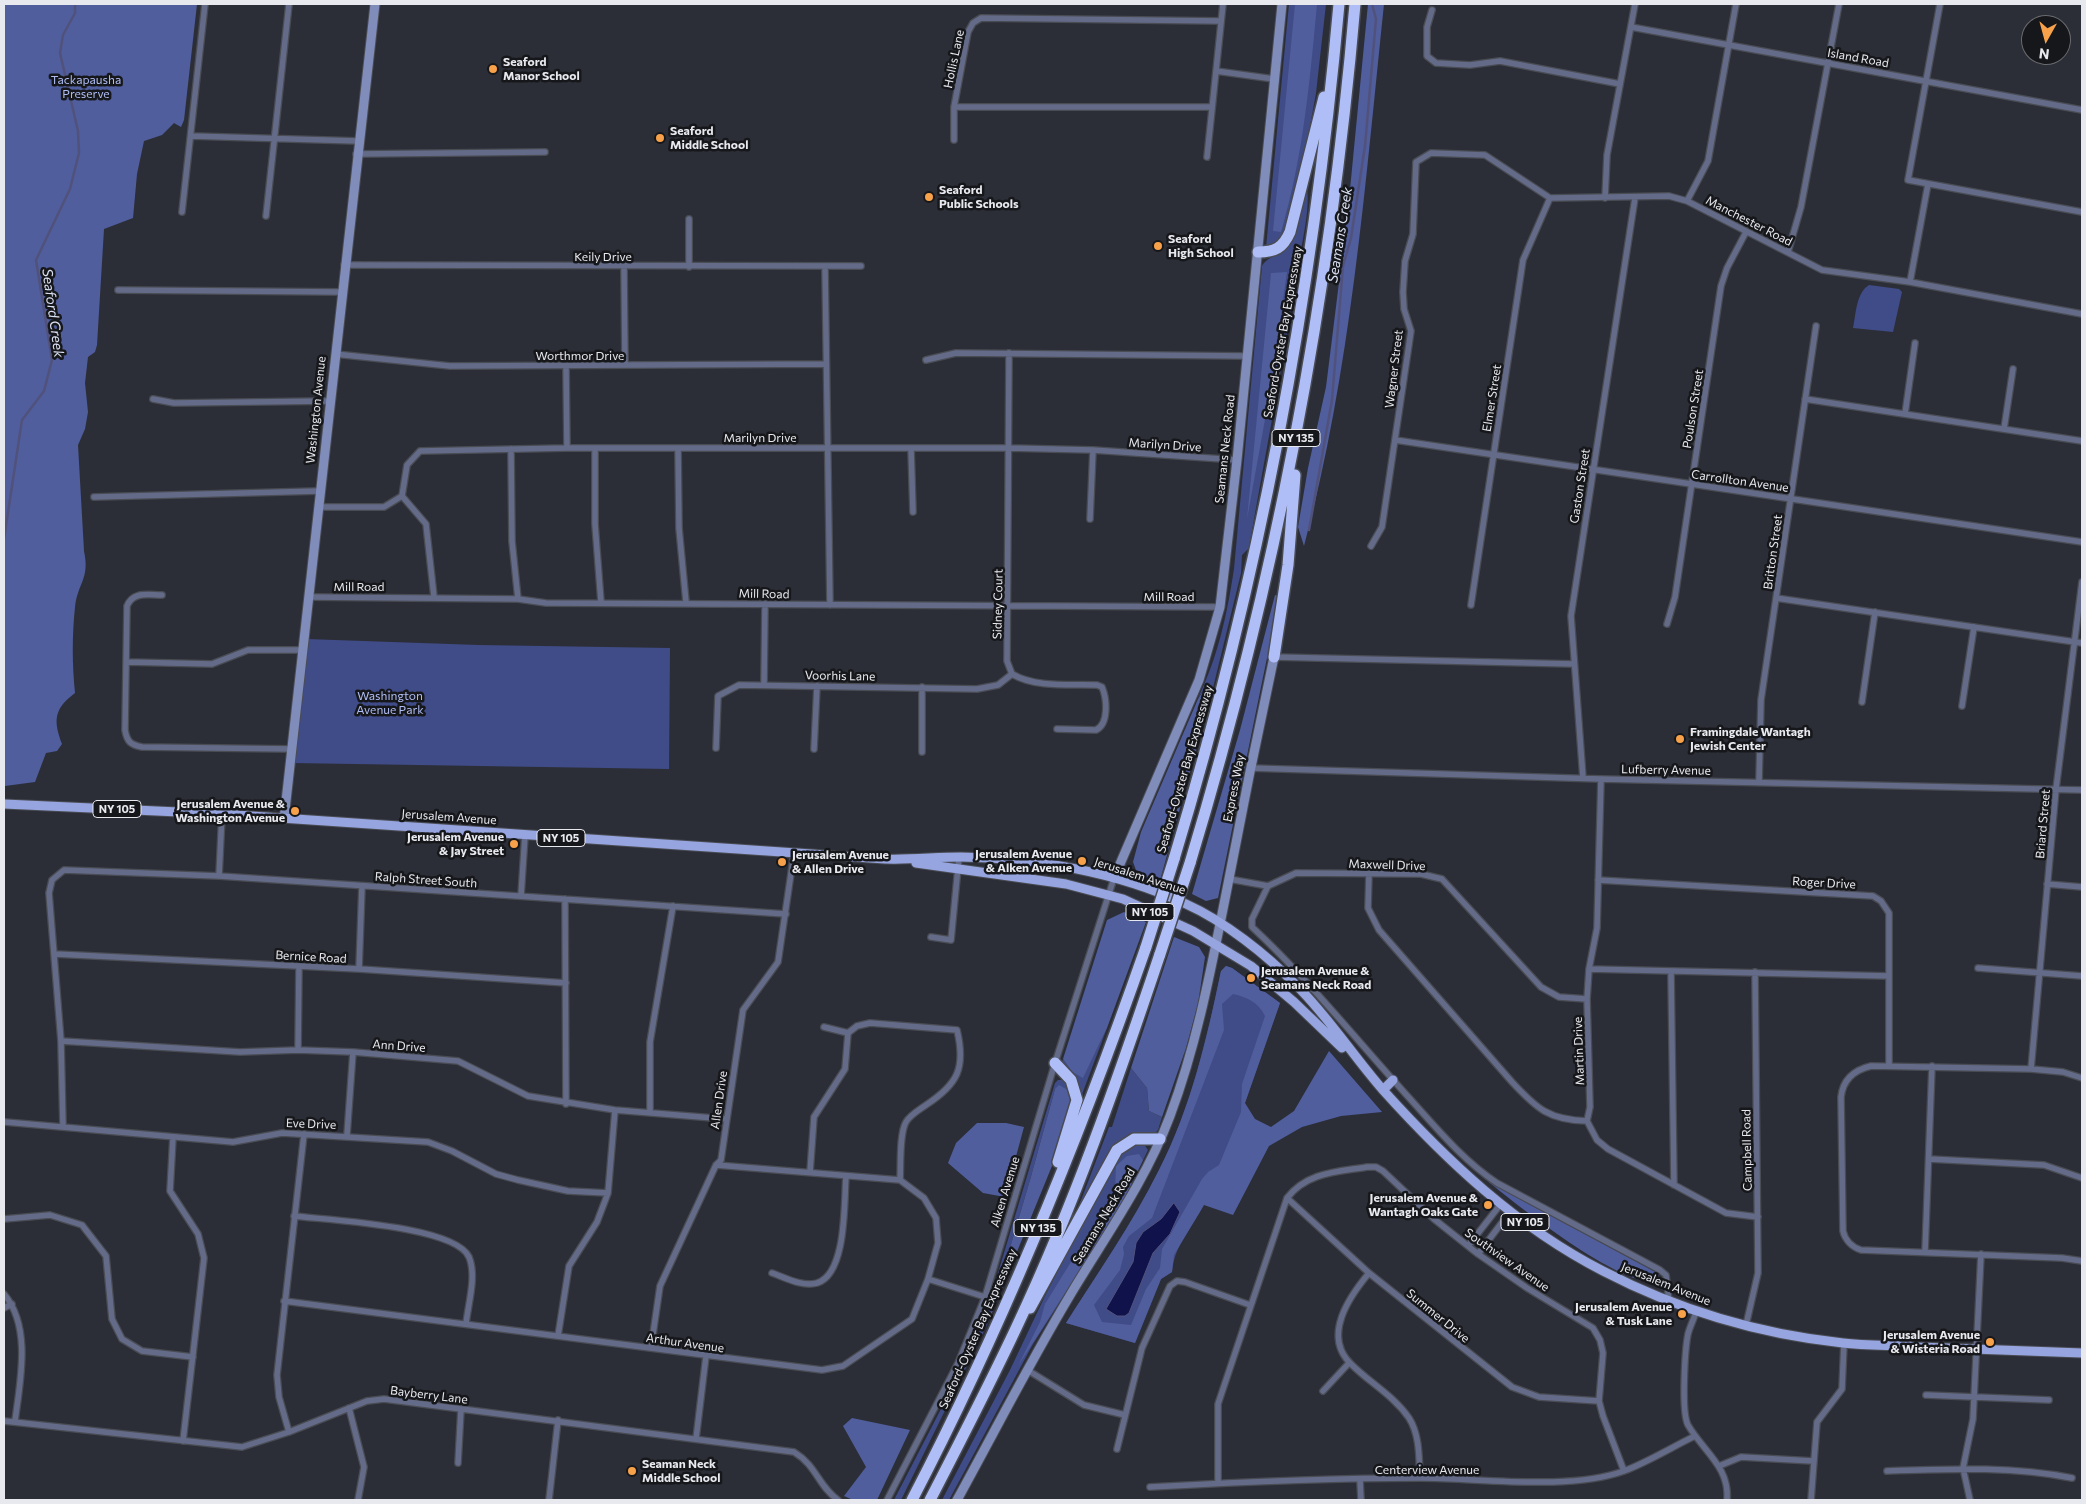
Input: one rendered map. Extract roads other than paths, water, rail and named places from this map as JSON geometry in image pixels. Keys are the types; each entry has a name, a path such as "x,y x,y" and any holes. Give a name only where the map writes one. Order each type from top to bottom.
{"highway":[{"name":"Seaford-Oyster Bay Expressway","path":"912,1500 973,1375 1033,1240 1100,1075 1146,947 1202,763 1235,638 1274,464 1311,255 1339,4"},
{"name":"NY 135","path":"930,1500 1018,1324 1076,1184 1125,1056 1160,954 1190,863 1218,767 1251,642 1281,513 1305,388 1336,193 1355,4"},
{"path":"1258,252 1277,250 1285,243 1290,232 1334,56"},
{"path":"1274,656 1288,565 1305,388"},
{"path":"1033,1240 1077,1100 1071,1080 1054,1063"},
{"path":"1018,1324 1035,1303 1117,1150 1134,1139 1160,1139"}],"main road":[{"name":"Jerusalem Avenue","path":"4,804 222,814 892,859 1066,884 1122,899 1193,931 1251,966 1294,1002 1371,1076 1447,1158 1500,1205 1600,1270 1696,1312 1746,1326 1844,1343 2082,1353"},
{"name":"Jerusalem Avenue","path":"892,859 959,857 1019,860 1060,866 1114,878 1186,904 1221,924 1301,983 1371,1076"},
{"path":"1384,1090 1393,1080"}],"street":[{"path":"182,212 205,4"},
{"path":"266,216 289,4"},
{"name":"Washington Avenue","path":"284,819 356,154 375,4"},
{"path":"1207,157 1223,4"},
{"name":"Seamans Neck Road","path":"1114,878 1199,680 1220,607 1237,460 1282,4"},
{"path":"1605,198 1606,155 1635,4"},
{"path":"1687,201 1708,161 1736,4"},
{"path":"1788,252 1801,207 1839,4"},
{"path":"1940,4 1908,180 2082,212"},
{"path":"1432,10 1428,27 1427,56 1436,63 1470,65 1500,61 1620,84"},
{"name":"Hollis Lane","path":"954,140 954,107 968,32 973,22 981,18 1221,21"},
{"name":"Island Road","path":"1631,27 2082,110"},
{"path":"1216,71 1274,79"},
{"path":"954,107 1212,107"},
{"path":"190,136 358,141"},
{"path":"356,154 545,152"},
{"name":"Wagner Street","path":"1371,546 1382,527 1411,331 1404,309 1402,292 1405,261 1413,234 1416,162 1431,153 1485,155 1550,198"},
{"path":"1910,282 1928,184"},
{"name":"Manchester Road","path":"1550,198 1670,196 1687,201 1822,270 1910,282 2082,314"},
{"name":"Elmer Street","path":"1470,605 1523,260 1550,198"},
{"name":"Gaston Street","path":"1583,778 1571,616 1635,198"},
{"path":"689,220 689,266"},
{"name":"Poulson Street","path":"1667,624 1675,597 1721,286 1726,268 1746,232"},
{"name":"Keily Drive","path":"344,265 861,266"},
{"path":"825,266 830,605"},
{"path":"624,267 625,366"},
{"path":"118,290 341,292"},
{"name":"Britton Street","path":"1759,782 1761,700 1816,326"},
{"path":"1905,414 1915,343"},
{"path":"926,360 956,353 1247,356"},
{"name":"Sidney Court","path":"1008,353 1009,607 1007,661 1012,674"},
{"name":"Worthmor Drive","path":"335,354 450,366 826,364"},
{"path":"566,366 567,448"},
{"path":"2004,429 2013,369"},
{"path":"153,399 174,403 329,401"},
{"path":"1806,399 2082,441"},
{"name":"Carrollton Avenue","path":"1395,440 2082,542"},
{"name":"Marilyn Drive","path":"402,496 407,465 420,451 567,448 1009,448 1092,450 1237,460"},
{"path":"595,448 595,524 601,602"},
{"path":"678,448 679,528 686,602"},
{"path":"911,448 913,512"},
{"path":"511,449 512,541 518,598"},
{"path":"1090,519 1092,450"},
{"path":"94,497 320,491"},
{"path":"318,507 384,507 402,496 426,524 434,597"},
{"name":"Briard Street","path":"2031,1069 2056,789 2082,582"},
{"path":"162,595 139,595 129,600 126,612 126,739 130,743 142,747 291,749"},
{"name":"Mill Road","path":"308,597 518,598 546,603 686,602 1009,607 1220,607"},
{"path":"1776,598 2082,643"},
{"path":"764,685 765,604"},
{"path":"1862,702 1875,612"},
{"path":"1962,706 1974,627"},
{"path":"126,662 212,664 248,650 302,650"},
{"path":"1274,656 1574,664"},
{"name":"Express Way","path":"1221,924 1250,768 1274,656"},
{"path":"1012,674 1021,680 1037,683 1097,685 1102,688 1105,704 1104,722 1101,727 1096,730 1057,728"},
{"name":"Voorhis Lane","path":"716,748 718,696 739,685 977,689 998,685 1012,674"},
{"path":"814,749 817,686"},
{"path":"922,687 922,752"},
{"name":"Lufberry Avenue","path":"1250,768 1601,779 2082,790"},
{"name":"Martin Drive","path":"1587,1121 1590,1107 1587,998 1589,970 1597,928 1601,779"},
{"path":"219,876 222,814"},
{"path":"521,896 525,835"},
{"name":"Allen Drive","path":"651,1348 660,1286 720,1160 743,1010 778,962 794,853"},
{"path":"931,937 951,940 959,857"},
{"name":"Ralph Street South","path":"55,954 49,893 52,880 64,870 219,876 786,914"},
{"name":"Maxwell Drive","path":"1268,886 1296,873 1421,874 1442,879 1541,987 1559,996 1587,998"},
{"path":"1369,873 1368,908 1379,930 1534,1106 1546,1114 1565,1121 1587,1121 1597,1140 1608,1149 1726,1213 1758,1217"},
{"name":"Alken Avenue","path":"887,1500 958,1363 984,1297 1054,1063 1114,878"},
{"path":"1229,880 1268,886 1252,919 1252,927 1283,955 1301,983 1443,1135 1487,1176 1660,1270 1666,1275 1669,1301"},
{"name":"Roger Drive","path":"1598,880 1874,896 1881,901 1889,913 1888,1064"},
{"path":"2048,884 2082,887"},
{"path":"359,969 362,886"},
{"path":"565,899 566,1104"},
{"path":"650,1112 650,1042 673,906"},
{"name":"Seamans Neck Road","path":"957,1500 1072,1293 1121,1216 1147,1169 1170,1117 1191,1052 1221,924"},
{"path":"55,954 61,1041 63,1126"},
{"name":"Bernice Road","path":"55,954 359,969 566,983"},
{"path":"298,1050 299,966"},
{"path":"1978,968 2082,976"},
{"path":"1589,970 1889,976"},
{"path":"1671,971 1674,1185"},
{"name":"Campbell Road","path":"1746,1326 1758,1273 1755,972"},
{"path":"716,1165 900,1180 905,1123 913,1114 949,1088 957,1076 960,1042 957,1030 870,1023 857,1026 848,1034 845,1069 814,1117 810,1172"},
{"path":"824,1027 848,1034"},
{"name":"Ann Drive","path":"61,1041 240,1052 298,1050 353,1052 458,1060 528,1096 566,1104 614,1110 726,1119"},
{"path":"348,1135 353,1052"},
{"path":"2082,1078 2062,1072 2031,1069 1888,1064 1861,1068 1848,1078 1842,1090 1843,1230 1850,1243 1861,1250 2062,1258 2082,1262"},
{"path":"1925,1252 1932,1066"},
{"path":"558,1336 569,1266 597,1222 608,1193 614,1110"},
{"name":"Eve Drive","path":"5,1122 233,1142 282,1133 348,1135 428,1142 452,1151 496,1174 568,1191 608,1193"},
{"path":"289,1432 279,1397 277,1375 304,1134"},
{"path":"173,1137 170,1191 198,1234 204,1258 183,1441"},
{"path":"1929,1159 2044,1165 2082,1178"},
{"name":"Southview Avenue","path":"1287,1198 1296,1186 1317,1176 1376,1167 1478,1254 1527,1288 1593,1328 1600,1340 1603,1353 1599,1401 1602,1416 1624,1471"},
{"path":"772,1273 801,1284 818,1282 831,1272 840,1256 846,1176"},
{"name":"Arthur Avenue","path":"284,1301 822,1370 843,1366 912,1319 928,1279 938,1243 936,1218 924,1198 900,1180"},
{"path":"1218,1483 1218,1404 1287,1198"},
{"name":"Summer Drive","path":"1287,1198 1369,1273 1512,1387 1539,1397 1599,1401"},
{"path":"1468,1246 1500,1205"},
{"path":"1478,1254 1510,1212"},
{"path":"4,1219 50,1215 82,1225 106,1256 112,1319 122,1339 142,1351 193,1357"},
{"path":"294,1216 414,1229 458,1247 468,1255 473,1269 466,1324"},
{"path":"1970,1500 1964,1468 1973,1419 1978,1349 1981,1254"},
{"path":"1369,1273 1348,1302 1340,1317 1338,1337 1343,1353 1349,1363 1396,1402 1410,1420 1417,1437 1420,1478"},
{"path":"928,1279 984,1297"},
{"path":"1117,1449 1142,1348 1170,1286 1177,1282 1186,1282 1250,1305"},
{"path":"4,1294 12,1304 23,1349 15,1421"},
{"path":"4,1308 12,1304"},
{"path":"1696,1312 1688,1335 1684,1402 1685,1416 1695,1436 1725,1476 1728,1487 1727,1500"},
{"path":"1811,1500 1817,1422 1842,1389 1844,1343"},
{"path":"696,1438 706,1356"},
{"path":"1323,1391 1349,1363"},
{"path":"1029,1371 1084,1405 1125,1415"},
{"path":"1926,1395 2049,1400"},
{"name":"Bayberry Lane","path":"4,1421 242,1447 289,1432 367,1401 384,1399 794,1452 811,1465 826,1488 838,1500"},
{"path":"349,1408 364,1467 358,1500"},
{"path":"458,1463 461,1409"},
{"path":"549,1500 558,1420"},
{"name":"Centerview Avenue","path":"1150,1488 1218,1483 1420,1478 1534,1482 1592,1478 1624,1471 1695,1436"},
{"path":"1719,1466 1741,1457 1813,1460"},
{"path":"1887,1471 1964,1468 2035,1471 2072,1478"},
{"path":"1360,1480 1361,1500"}],"waterway":[{"name":"Seaford Creek","path":"4,539 22,420 44,391 52,360 36,260 70,189 79,153 78,131 60,53 63,35 75,13 75,4"},
{"name":"Seamans Creek","path":"1309,530 1332,400 1343,266 1351,238 1365,146 1376,19 1372,4"}],"place":[{"name":"Seaford Manor School","path":"493,69"},
{"name":"Seaford Middle School","path":"660,138"},
{"name":"Seaford Public Schools","path":"929,197"},
{"name":"Seaford High School","path":"1158,246"},
{"name":"Framingdale Wantagh Jewish Center","path":"1680,739"},
{"name":"Jerusalem Avenue & Washington Avenue","path":"295,811"},
{"name":"Jerusalem Avenue & Jay Street","path":"514,844"},
{"name":"Jerusalem Avenue & Alken Avenue","path":"1082,861"},
{"name":"Jerusalem Avenue & Allen Drive","path":"782,862"},
{"name":"Jerusalem Avenue & Seamans Neck Road","path":"1251,978"},
{"name":"Jerusalem Avenue & Wantagh Oaks Gate","path":"1488,1205"},
{"name":"Jerusalem Avenue & Tusk Lane","path":"1682,1314"},
{"name":"Jerusalem Avenue & Wisteria Road","path":"1990,1342"},
{"name":"Seaman Neck Middle School","path":"632,1471"}],"park label":[{"name":"Tackapausha Preserve","path":"86,87"},
{"name":"Washington Avenue Park","path":"390,703"}]}
